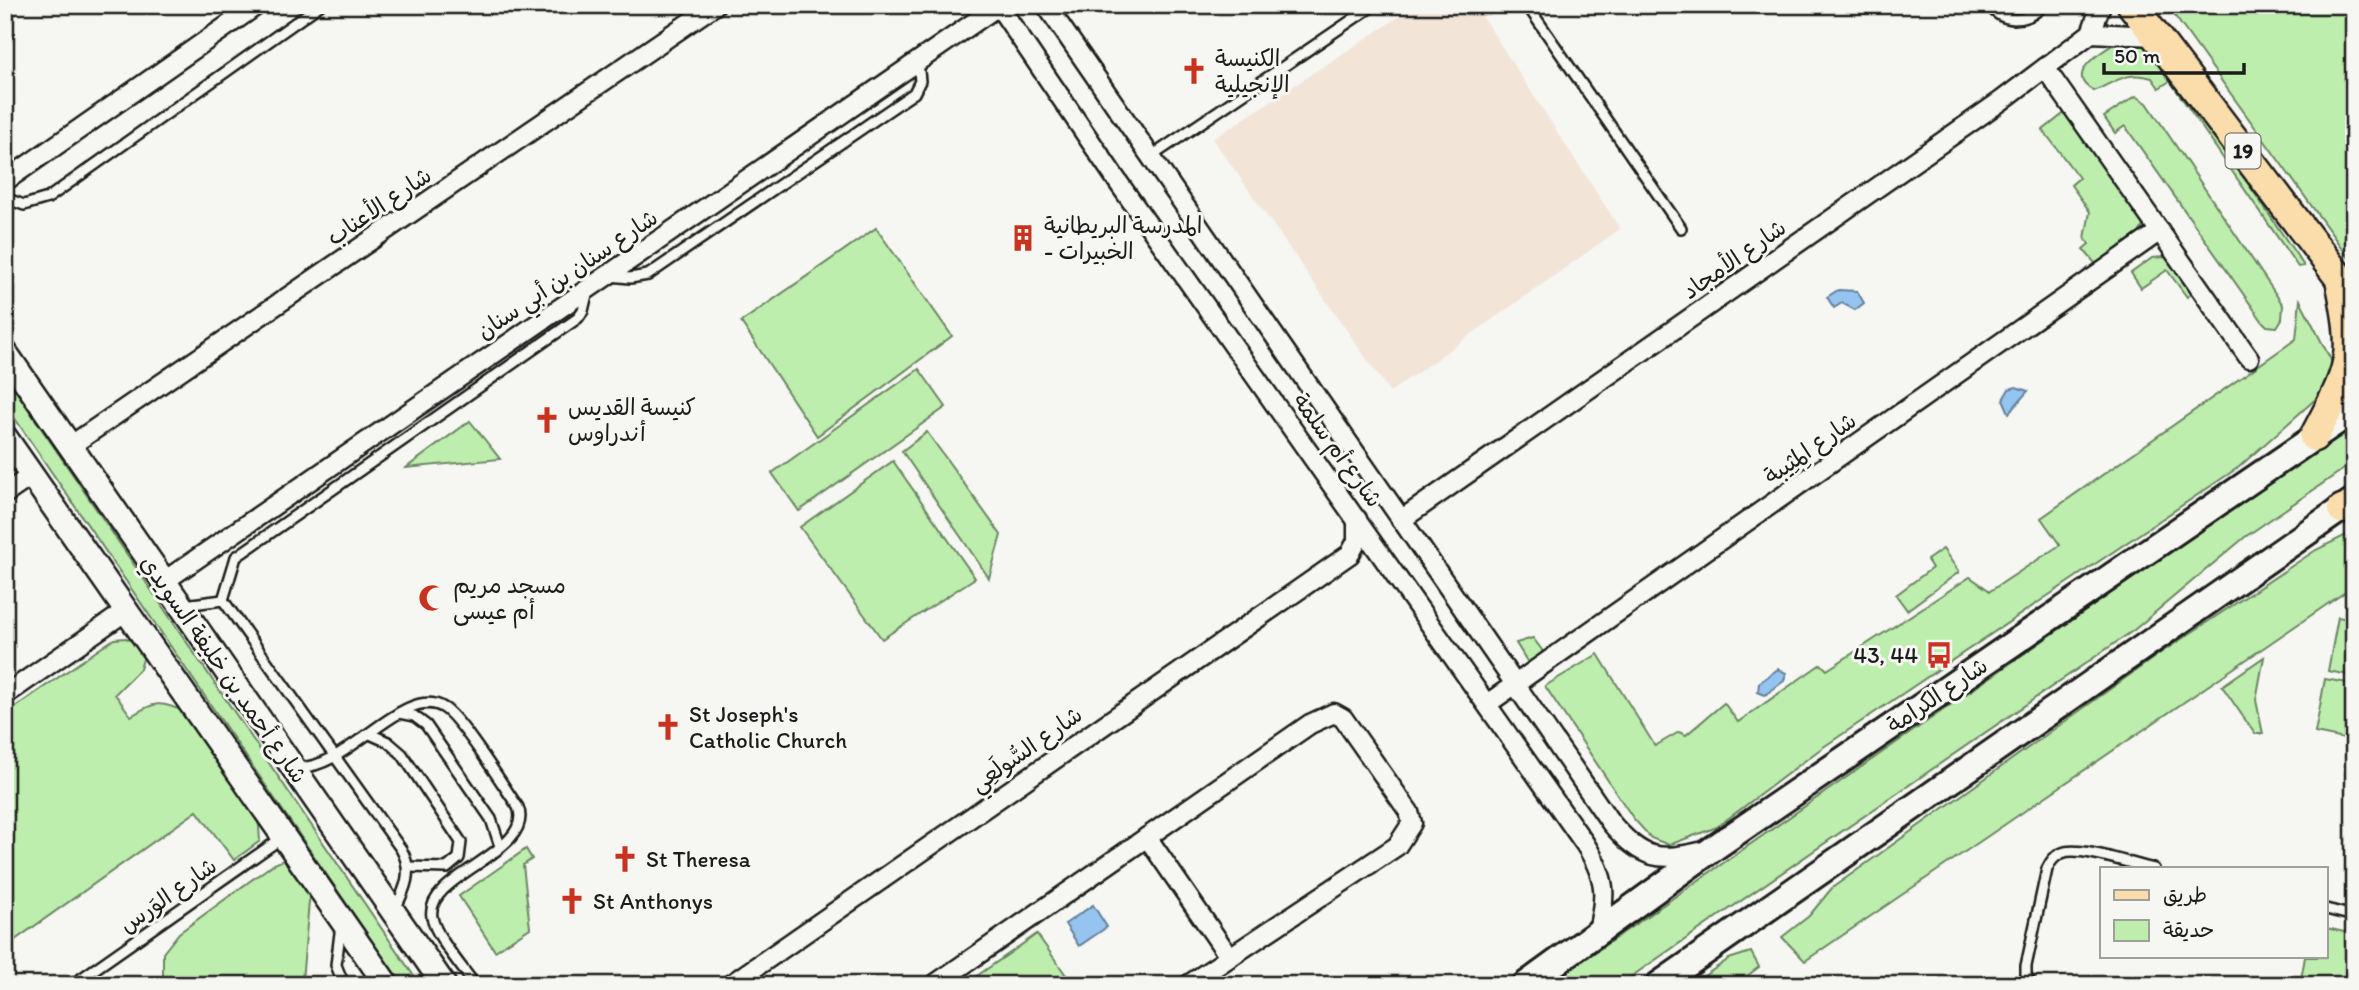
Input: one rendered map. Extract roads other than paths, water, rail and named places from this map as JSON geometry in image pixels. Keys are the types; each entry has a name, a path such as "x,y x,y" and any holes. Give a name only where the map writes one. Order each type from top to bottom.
{"main road":[{"name":"19","path":"2132,5 2347,287"},
{"path":"2314,437 2343,382 2348,365 2351,336 2347,287"},
{"name":"شارع الكرامة","path":"1525,985 1711,850 2354,410"},
{"path":"1658,985 2350,505"}],"street":[{"path":"5,181 257,5"},
{"name":"شارع الأعناب","path":"70,446 715,5"},
{"name":"شارع أم سلمة","path":"1046,5 1401,520 1627,841 1645,855 1669,859 1711,850"},
{"path":"2101,5 2091,33 2154,36"},
{"name":"شارع أم سلمة","path":"998,6 1118,182 1596,862 1604,880 1604,907 1597,934"},
{"name":"شارع سنان بن أبي سنان","path":"163,582 998,6"},
{"name":"شارع الأمجاد","path":"1401,520 1899,174 2091,33"},
{"path":"2045,68 2249,358"},
{"name":"شارع المِثِيبة","path":"1487,704 2160,231"},
{"name":"شارع أحمد بن خليفة السويدي","path":"5,352 444,985"},
{"name":"شارع أحمد بن خليفة السويدي","path":"5,437 285,835 387,985"},
{"path":"5,494 31,476"},
{"path":"1357,519 1357,541 1350,554 1388,563"},
{"name":"شارع السُّولَعِي","path":"730,985 1350,554"},
{"path":"5,695 127,611"},
{"path":"934,985 1310,724 1334,713 1343,718 1409,812 1412,823 1397,846 1188,985"},
{"path":"1146,837 1228,956"}],"lane":[{"path":"5,198 24,205 48,198 320,5"},
{"path":"1152,156 1374,5"},
{"path":"1527,5 1681,228"},
{"path":"1989,5 1994,12 2014,20 2034,16 2043,5"},
{"path":"610,276 629,278 648,275 914,93 920,81 918,60"},
{"path":"223,600 236,556 578,318 583,310 588,289"},
{"path":"222,541 236,556"},
{"path":"180,606 223,600"},
{"path":"223,600 401,849 408,867 406,886 393,912"},
{"path":"292,767 321,765 411,705 425,702 439,705 450,713 520,812 518,829 441,891 431,909 436,927 475,985"},
{"path":"399,713 414,716 426,725 491,819 500,846"},
{"path":"370,734 388,742 402,754 461,842 459,858 447,868 408,867"},
{"name":"شارع الوَرس","path":"72,985 285,835"},
{"path":"2032,985 2026,976 2026,966 2047,869 2056,856 2078,851 2146,867"},
{"path":"2328,910 2354,916"},
{"path":"342,920 336,965 344,985"}],"water":[{"path":"1838,290 1857,291 1864,303 1855,310 1842,303 1834,308 1827,297"},
{"path":"2016,387 2028,391 2009,413 2003,399 2009,389"},
{"path":"1778,669 1786,673 1784,681 1765,695 1758,692 1759,683"},
{"path":"1093,905 1107,927 1079,946 1065,924"}],"place":[{"name":"الكنيسة الإنجيلية","path":"1194,71"},
{"name":"المدرسة البريطانية - الخبيرات","path":"1023,238"},
{"name":"كنيسة القديس أندراوس","path":"547,420"},
{"name":"مسجد مريم أم عيسى","path":"432,598"},
{"name":"43, 44","path":"1939,655"},
{"name":"St Joseph's Catholic Church","path":"668,727"},
{"name":"St Theresa","path":"625,859"},
{"name":"St Anthonys","path":"572,901"}]}
